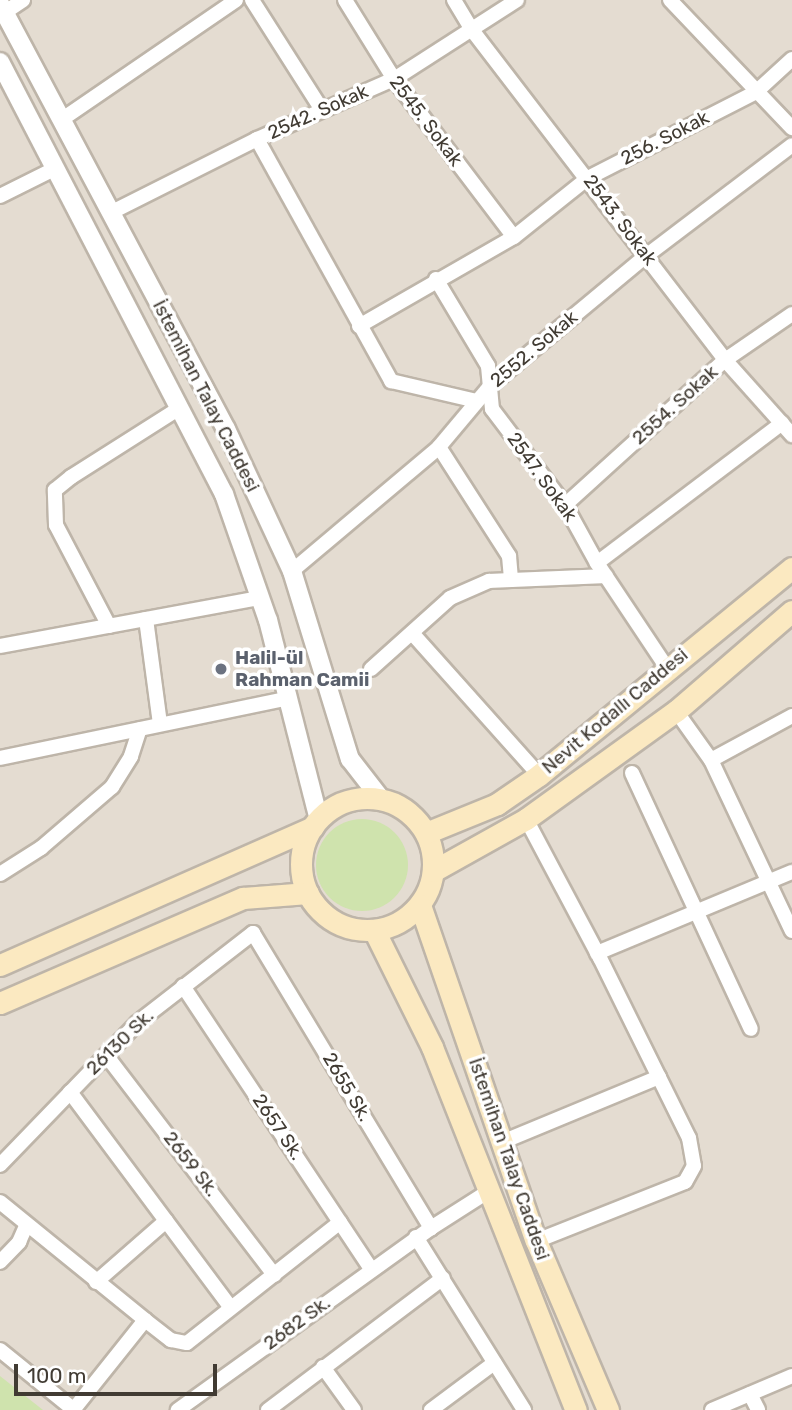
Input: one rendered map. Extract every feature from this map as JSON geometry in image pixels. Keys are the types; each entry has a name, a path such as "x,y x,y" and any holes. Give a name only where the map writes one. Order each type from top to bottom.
{"main road":[{"name":"Nevit Kodallı Caddesi","path":"426,833 497,804 539,775 792,568"},
{"name":"Nevit Kodallı Caddesi","path":"433,870 526,819 676,710 792,611"},
{"path":"0,965 316,823 342,803 361,798 381,799 399,806 414,817 426,833 432,851 433,870 420,905 391,926 374,930 353,929 333,922 317,908 308,893 302,859 316,823"},
{"path":"0,1003 243,898 308,893"},
{"name":"İstemihan Talay Caddesi","path":"420,905 536,1241 608,1410"},
{"name":"İstemihan Talay Caddesi","path":"374,930 432,1046 576,1410"}],"street":[{"path":"2,8 23,0"},
{"path":"61,120 236,0"},
{"path":"252,0 322,110"},
{"name":"2545. Sokak","path":"345,0 394,79 514,237"},
{"name":"2543. Sokak","path":"454,0 472,30 725,360 792,435"},
{"name":"2542. Sokak","path":"112,212 257,139 394,79 517,0"},
{"path":"670,0 792,128"},
{"name":"İstemihan Talay Caddesi","path":"2,8 226,429 292,571 350,759 381,799"},
{"name":"256. Sokak","path":"359,326 436,279 514,237 588,178 755,92 792,60"},
{"name":"İstemihan Talay Caddesi","path":"0,62 224,494 260,598 289,698 316,823"},
{"path":"257,139 391,381 477,401"},
{"name":"2552. Sokak","path":"292,571 439,447 491,385 646,256 792,145"},
{"path":"0,196 54,169"},
{"name":"2547. Sokak","path":"436,279 488,366 492,409 565,505 597,563 667,668"},
{"name":"2554. Sokak","path":"565,505 725,360 792,314"},
{"path":"109,626 56,525 55,490 178,409"},
{"path":"597,563 782,424"},
{"path":"439,447 509,556 511,580"},
{"path":"371,669 450,598 489,581 606,576"},
{"path":"0,646 260,598"},
{"path":"146,619 160,724"},
{"path":"412,633 539,775"},
{"path":"0,758 289,698"},
{"path":"676,710 711,760 792,931"},
{"path":"711,760 792,716"},
{"path":"0,874 41,848 111,787 131,756 140,729"},
{"path":"632,773 751,1029"},
{"path":"526,819 597,953 689,1138 694,1166 685,1182 536,1241"},
{"path":"597,953 792,872"},
{"name":"26130 Sk.","path":"0,1165 138,1023 253,933"},
{"name":"2655 Sk.","path":"253,933 431,1228"},
{"name":"2657 Sk.","path":"183,986 371,1269"},
{"name":"2659 Sk.","path":"106,1055 274,1275"},
{"path":"502,1142 659,1077"},
{"path":"70,1092 231,1308"},
{"path":"489,1191 416,1237 524,1410"},
{"path":"0,1202 145,1321 171,1340 187,1343 340,1222"},
{"path":"96,1282 166,1221"},
{"path":"0,1262 19,1242 26,1226"},
{"name":"2682 Sk.","path":"178,1410 416,1237"},
{"path":"268,1410 443,1278"},
{"path":"0,1350 74,1410 145,1321"},
{"path":"431,1410 494,1363"},
{"path":"323,1367 354,1410"},
{"path":"712,1410 792,1376"},
{"path":"750,1394 758,1410"}],"shaded area":[{"path":"0,0 792,0 792,1410 0,1410"}],"green space":[{"path":"362,819 380,822 395,832 405,847 408,865 405,883 395,898 380,908 362,911 344,908 329,898 319,883 316,865 319,847 329,832 344,822"},
{"path":"0,1376 43,1410 0,1410"}],"place":[{"name":"Halil-ül Rahman Camii","path":"221,669"}]}
